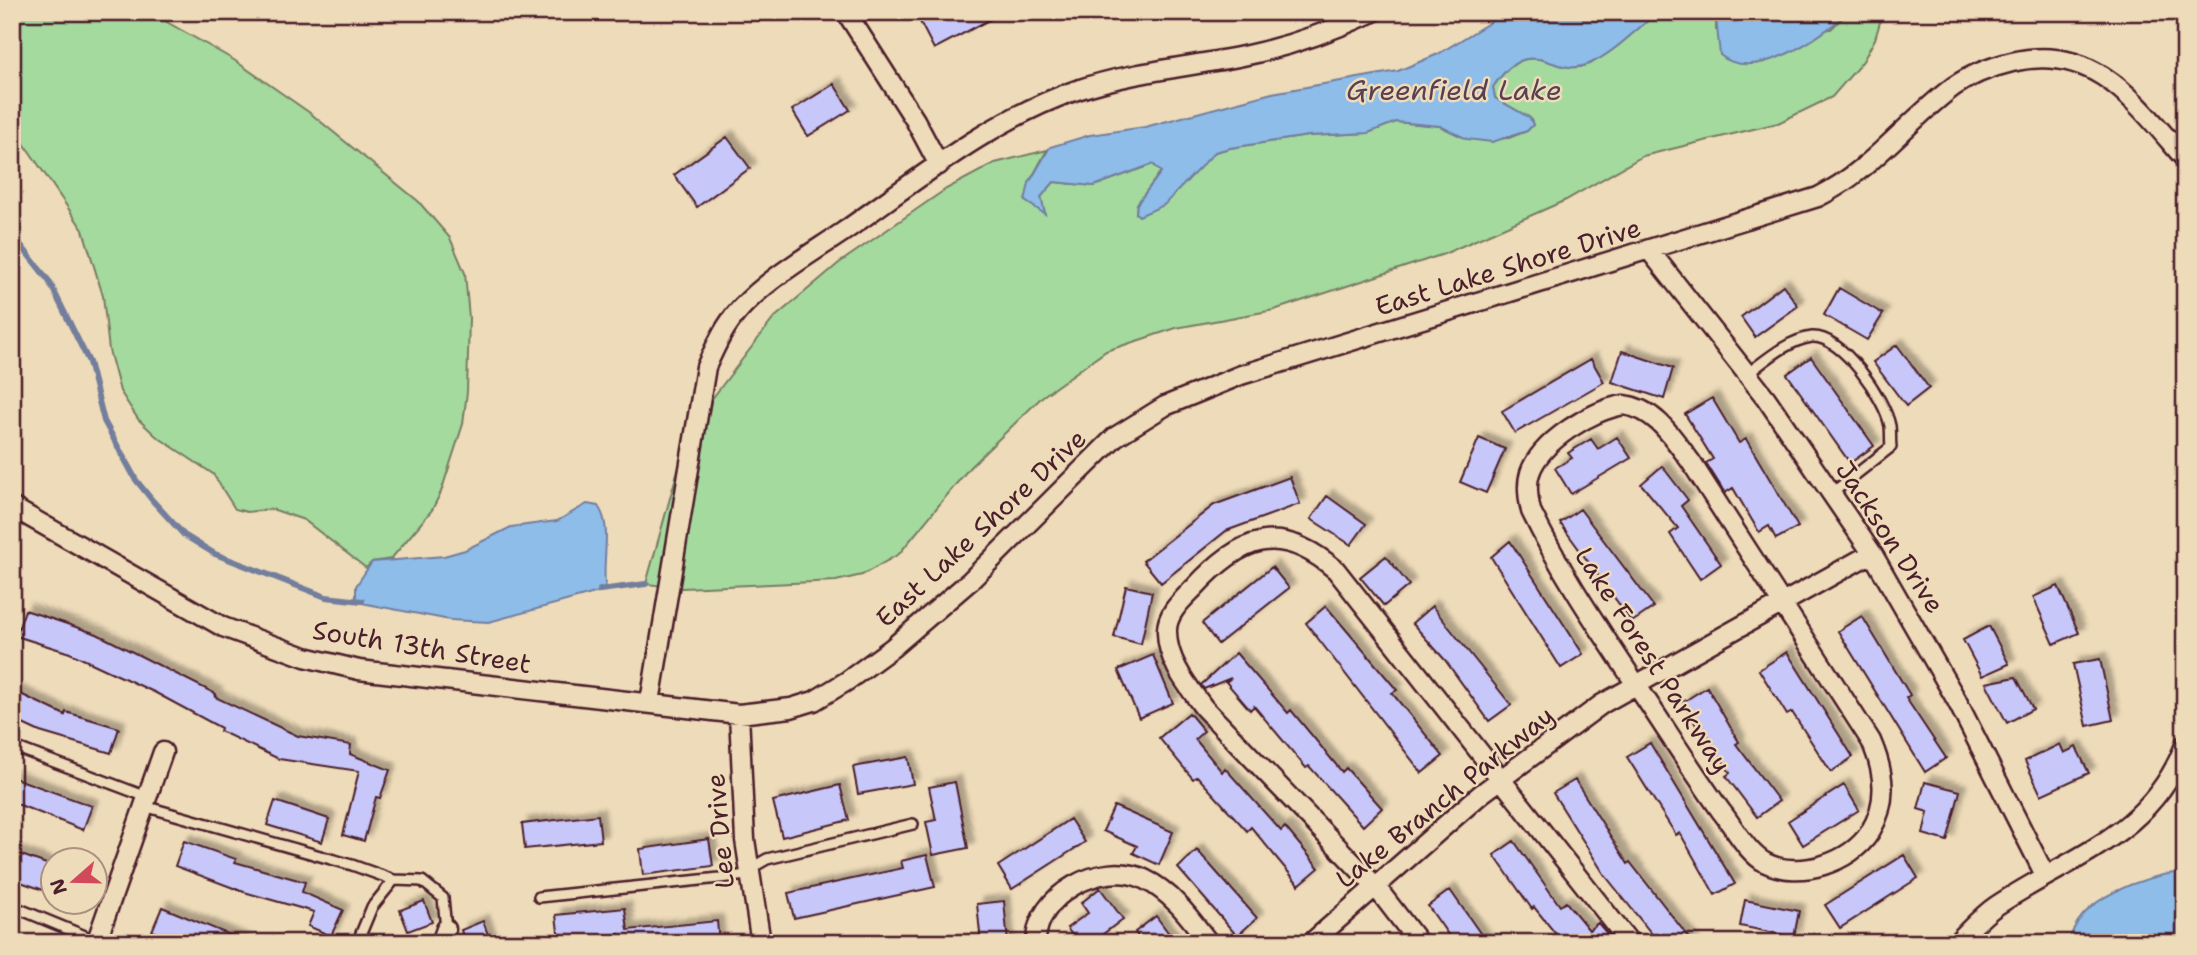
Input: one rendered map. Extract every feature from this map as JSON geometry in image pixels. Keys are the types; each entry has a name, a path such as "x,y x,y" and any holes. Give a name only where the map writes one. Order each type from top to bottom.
{"street":[{"path":"846,12 915,120 939,165"},
{"path":"650,702 706,367 717,343 743,305 788,270 988,133 1076,90 1113,79 1246,56 1300,41 1373,12"},
{"name":"East Lake Shore Drive","path":"650,702 739,714 791,708 814,701 892,648 970,581 1115,437 1165,406 1241,375 1650,251 1716,226 1797,206 1845,184 1954,87 1981,72 2032,57 2056,58 2082,64 2104,76 2132,99 2185,159"},
{"name":"Jackson Drive","path":"1650,251 1748,374 1872,553 1944,677 2045,875"},
{"name":"Lake Forest Parkway","path":"1612,407 1635,407 1651,416 1669,432 1782,603 1871,741 1883,772 1882,801 1870,832 1852,850 1808,869 1789,869 1766,863 1754,854 1702,784 1635,683 1548,546 1531,510 1527,492 1530,475 1540,454 1598,411 1612,407"},
{"name":"South 13th Street","path":"12,507 216,623 305,657 359,670 650,702"},
{"path":"1419,943 1376,887 1204,708 1182,679 1169,647 1168,620 1175,608 1211,570 1227,556 1250,544 1279,540 1298,543 1322,558 1349,583 1630,943"},
{"name":"Lake Branch Parkway","path":"1311,943 1502,777 1635,683 1872,553"},
{"name":"Lee Drive","path":"739,714 748,875 761,943"},
{"path":"1956,943 1993,908 2045,875 2111,840 2130,825 2168,780 2185,745"},
{"path":"98,942 163,752"},
{"path":"1036,943 1040,915 1052,900 1082,883 1120,874 1143,878 1167,894 1209,943"}],"lane":[{"path":"1748,374 1797,341 1815,337 1834,342 1871,386 1890,425 1891,447 1832,492"},
{"path":"12,747 146,802 394,880 422,881 443,898 443,936"},
{"path":"539,897 748,875 753,867 767,859 913,824"},
{"path":"357,943 372,907 394,880"},
{"path":"12,906 98,942"}],"green space":[{"path":"12,12 149,12 234,60 310,113 418,201 450,238 465,273 469,318 467,392 463,424 441,492 432,510 391,559 372,562 366,568 304,520 272,509 247,512 235,509 213,474 156,436 138,419 120,391 109,350 103,296 83,230 12,126"},
{"path":"1659,12 1711,12 1716,18 1716,30 1831,29 1848,12 1883,12 1875,39 1863,61 1832,97 1778,123 1643,156 1566,200 1444,254 1274,310 1176,328 1106,351 1043,396 970,467 899,554 862,575 836,581 682,588 646,584 677,473 692,435 711,400 774,318 839,263 946,189 995,163 1047,150 1029,183 1045,213 1041,197 1054,182 1094,186 1153,164 1161,171 1137,204 1136,213 1171,198 1203,162 1215,152 1230,148 1308,136 1368,133 1396,122 1440,126 1467,139 1509,138 1527,131 1533,125 1530,118 1495,98 1493,87 1507,70 1520,61 1531,58 1564,66 1589,64 1617,47"},
{"path":"2034,935 2056,943 1991,943 2010,936"}],"water":[{"name":"Greenfield Lake","path":"1507,12 1659,12 1617,47 1589,64 1564,66 1531,58 1519,61 1507,70 1493,87 1495,98 1530,118 1533,125 1527,131 1492,142 1467,139 1440,126 1396,122 1368,133 1308,136 1215,152 1164,205 1139,216 1136,213 1137,204 1161,172 1153,164 1094,186 1054,182 1041,197 1045,214 1025,201 1029,183 1050,147 1090,135 1145,127 1272,93 1398,71 1438,54"},
{"path":"1711,12 1848,12 1822,33 1787,54 1751,64 1734,63 1720,55 1716,18"},
{"path":"587,504 598,506 603,515 606,535 606,590 489,622 450,620 356,602 356,586 372,562 444,556 465,550 511,527 557,521"},
{"path":"2185,871 2185,943 2069,943 2075,927 2085,913 2099,901 2133,884"}],"building":[{"path":"915,12 1004,12 934,49"},
{"path":"834,84 850,110 808,136 792,110"},
{"path":"727,137 750,168 697,207 674,175"},
{"path":"1783,285 1798,306 1755,337 1741,317"},
{"path":"1839,288 1883,314 1867,340 1824,315"},
{"path":"1897,345 1929,388 1906,406 1873,362"},
{"path":"1622,351 1673,368 1664,399 1612,382"},
{"path":"1811,357 1874,446 1850,463 1787,374"},
{"path":"1591,359 1604,382 1515,433 1502,411"},
{"path":"1712,398 1739,443 1746,439 1798,527 1776,539 1769,526 1759,532 1733,488 1725,493 1706,463 1713,459 1685,414"},
{"path":"1617,437 1631,458 1571,494 1555,468 1572,458 1568,453 1591,439 1598,449"},
{"path":"1479,438 1505,449 1486,493 1460,482"},
{"path":"1662,466 1688,500 1681,506 1721,564 1700,579 1670,534 1678,528 1641,484"},
{"path":"1290,477 1300,504 1226,531 1161,583 1143,561 1214,505"},
{"path":"1327,496 1366,524 1351,545 1311,519"},
{"path":"1580,509 1654,607 1632,622 1560,523"},
{"path":"1510,541 1583,654 1561,668 1491,557"},
{"path":"1386,556 1409,585 1384,606 1360,577"},
{"path":"1272,567 1289,588 1218,644 1202,623"},
{"path":"1126,586 1152,592 1141,644 1114,637"},
{"path":"2058,586 2079,633 2054,644 2033,597"},
{"path":"1326,606 1397,690 1392,693 1443,756 1422,773 1306,623"},
{"path":"1432,606 1511,705 1489,721 1445,660 1412,623"},
{"path":"25,610 97,634 216,694 215,697 298,736 351,745 350,754 390,770 380,798 376,797 364,841 343,835 359,771 279,759 220,731 221,728 156,693 70,653 16,636"},
{"path":"1862,616 1910,695 1906,698 1946,758 1925,772 1838,631"},
{"path":"1989,626 2009,664 1982,676 1963,640"},
{"path":"1787,652 1853,757 1831,772 1792,712 1787,715 1759,670"},
{"path":"1236,653 1288,713 1291,710 1342,772 1346,768 1382,808 1363,826 1309,766 1306,768 1254,706 1250,710 1226,682 1231,678 1204,689 1201,685"},
{"path":"1153,655 1173,703 1139,718 1118,670"},
{"path":"2100,659 2113,720 2087,726 2073,664"},
{"path":"2016,677 2033,709 2007,723 1986,683"},
{"path":"1707,687 1739,742 1736,744 1779,801 1757,817 1726,776 1730,773 1708,736 1704,739 1683,702"},
{"path":"12,690 65,715 66,712 119,728 111,753 40,732 12,719"},
{"path":"1189,713 1204,731 1195,739 1222,772 1225,768 1281,831 1285,827 1319,868 1299,885 1251,827 1247,831 1197,776 1193,779 1159,738"},
{"path":"1650,743 1735,884 1715,895 1680,833 1676,835 1627,757"},
{"path":"2060,744 2064,753 2076,747 2089,773 2041,795 2025,761"},
{"path":"908,757 913,784 858,794 853,767"},
{"path":"12,777 92,806 83,830 12,802"},
{"path":"1575,780 1628,864 1630,862 1693,943 1659,943 1604,874 1553,793"},
{"path":"955,782 968,848 933,855 926,822 936,820 929,787"},
{"path":"1925,782 1960,791 1947,841 1923,834 1928,812 1918,809"},
{"path":"840,785 849,820 782,837 773,801"},
{"path":"1844,785 1859,810 1803,845 1788,821"},
{"path":"275,801 329,819 322,842 267,825"},
{"path":"1114,806 1173,832 1159,865 1133,853 1137,846 1103,831"},
{"path":"598,815 601,841 525,849 522,824"},
{"path":"1070,819 1085,842 1012,889 998,866"},
{"path":"709,839 713,866 643,875 640,849"},
{"path":"184,841 236,859 235,862 305,882 302,892 343,910 331,936 308,926 314,912 244,892 175,866"},
{"path":"1514,841 1560,906 1566,902 1589,930 1598,923 1615,943 1563,943 1534,907 1532,909 1494,855"},
{"path":"1197,850 1257,918 1237,936 1178,868"},
{"path":"16,853 38,861 38,888 12,879"},
{"path":"927,855 935,887 794,918 788,893 903,868 901,861"},
{"path":"1904,855 1918,878 1840,928 1825,905"},
{"path":"1100,888 1123,919 1091,943 1078,943 1067,928 1088,913 1081,903"},
{"path":"1450,890 1487,943 1454,943 1428,906"},
{"path":"1745,900 1799,911 1794,937 1740,926"},
{"path":"424,901 432,922 408,931 400,910"},
{"path":"1004,901 1008,943 981,943 977,904"},
{"path":"162,907 247,942 179,943 152,931"},
{"path":"625,908 628,930 717,921 719,943 620,943 619,934 559,940 556,915"},
{"path":"1156,916 1176,943 1142,943 1135,932"},
{"path":"483,921 491,943 465,943 461,930"}],"waterway":[{"path":"12,234 49,281 89,362 104,421 136,480 184,535 215,554 326,597 362,601"},
{"path":"600,590 646,584"}]}
